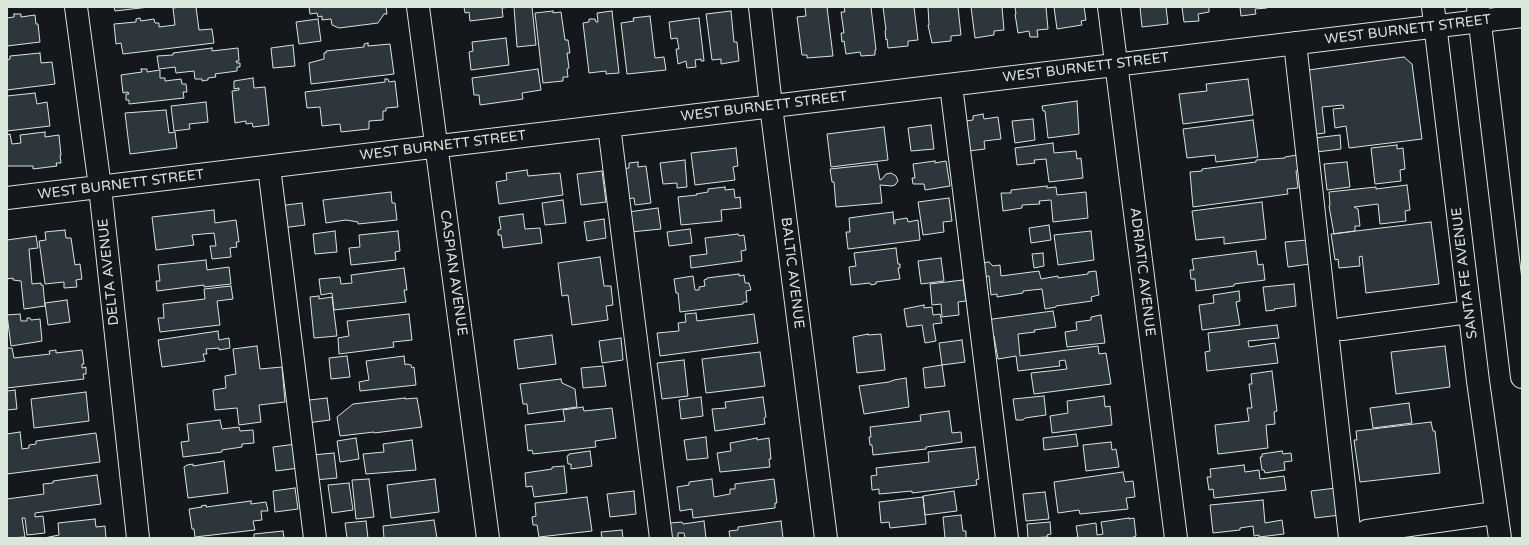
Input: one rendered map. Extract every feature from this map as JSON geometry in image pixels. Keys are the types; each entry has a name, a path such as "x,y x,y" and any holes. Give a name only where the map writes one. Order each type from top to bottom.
{"street":[{"name":"DELTA AVENUE","path":"76,7 100,187 138,538"},
{"name":"CASPIAN AVENUE","path":"418,7 488,538"},
{"name":"BALTIC AVENUE","path":"760,7 771,106 826,538"},
{"name":"ADRIATIC AVENUE","path":"1109,7 1176,538"},
{"name":"WEST BURNETT STREET","path":"7,198 1295,43 1434,17 1479,14 1522,16"},
{"path":"1479,14 1522,377"},
{"name":"SANTA FE AVENUE","path":"1434,17 1469,312 1495,513 1500,538"},
{"path":"1295,43 1358,534 1495,513"},
{"path":"951,84 1007,538"},
{"path":"609,126 661,538"},
{"path":"270,167 315,538"},
{"path":"1342,330 1469,312"}],"building":[{"path":"114,7 149,7 115,11"},
{"path":"196,7 199,30 212,29 214,43 123,54 121,43 116,44 114,24 136,22 136,19 140,18 141,21 154,19 155,23 159,23 159,27 175,25 173,8"},
{"path":"309,7 386,7 387,14 384,14 378,23 339,28 332,25 331,19 322,20 322,16 318,17 317,13 310,14"},
{"path":"464,7 512,7 502,8 503,17 470,21 469,12 465,13"},
{"path":"514,7 532,7 536,45 517,47"},
{"path":"805,7 827,7 833,56 807,58 807,55 802,55 797,17 806,16"},
{"path":"844,7 871,7 876,50 875,55 861,56 860,52 846,54 841,33 844,33 841,12 845,12"},
{"path":"883,7 914,7 918,40 908,41 908,46 888,48"},
{"path":"928,7 958,7 961,35 951,36 951,41 932,43 928,25"},
{"path":"971,7 1002,7 1004,30 994,31 994,35 975,38"},
{"path":"1015,7 1046,7 1048,29 1037,30 1038,37 1030,37 1029,31 1018,33"},
{"path":"1054,7 1084,7 1086,20 1081,21 1082,25 1057,29"},
{"path":"1140,7 1166,7 1168,24 1142,27"},
{"path":"1182,7 1209,7 1209,12 1198,14 1199,21 1184,22"},
{"path":"1240,7 1267,8 1255,9 1256,14 1241,16"},
{"path":"553,11 553,13 561,12 565,40 568,40 570,53 567,53 569,68 567,69 568,77 563,77 563,81 543,83 535,13"},
{"path":"612,11 619,73 606,74 606,71 589,73 583,23 589,22 589,19 595,19 596,22 598,22 597,13"},
{"path":"731,11 734,42 737,42 739,61 721,64 721,59 712,60 706,14"},
{"path":"14,14 21,14 21,17 35,15 36,24 38,24 40,42 7,46 7,18 14,17"},
{"path":"650,16 655,58 664,57 666,70 627,74 621,23 634,21 633,18"},
{"path":"699,18 704,61 701,61 701,59 695,60 696,67 687,68 686,61 678,64 676,49 679,49 677,38 671,39 669,22"},
{"path":"318,19 321,41 299,44 296,22"},
{"path":"506,38 509,65 471,70 469,52 473,51 472,42"},
{"path":"368,43 368,46 390,44 394,74 311,84 309,63 324,59 324,53 326,53 326,51 364,47 364,44"},
{"path":"293,45 295,66 273,68 271,48"},
{"path":"212,48 212,51 238,48 239,61 236,61 237,63 240,63 240,67 237,67 237,71 215,74 216,77 208,78 208,80 202,81 202,79 195,79 194,71 176,73 175,67 159,69 157,56 173,55 173,53"},
{"path":"40,53 41,63 52,62 55,84 7,90 7,60 10,59 10,56"},
{"path":"1404,57 1412,64 1422,139 1349,148 1346,126 1335,128 1333,109 1344,108 1343,105 1322,107 1325,133 1309,135 1301,71"},
{"path":"141,69 147,69 147,72 160,70 160,78 165,78 165,81 181,79 182,84 186,84 187,92 183,92 184,98 129,104 129,100 126,100 126,94 129,94 128,92 123,93 121,75 142,72"},
{"path":"538,69 541,90 522,93 523,99 480,105 479,95 474,95 472,78"},
{"path":"253,78 254,88 265,87 269,125 253,127 252,123 246,124 246,121 235,123 232,91 239,90 239,88 234,89 234,81"},
{"path":"385,79 388,79 389,82 395,81 398,107 386,108 386,111 383,111 383,120 369,121 369,129 341,132 340,124 322,126 320,107 307,108 305,92 385,82"},
{"path":"1248,79 1253,115 1183,124 1179,94 1207,91 1206,84"},
{"path":"35,93 37,104 47,102 50,126 7,131 7,96"},
{"path":"1077,101 1079,134 1048,138 1045,111 1043,111 1042,106"},
{"path":"206,102 208,122 189,124 190,129 174,131 171,106"},
{"path":"166,110 169,133 175,132 177,148 130,154 125,113"},
{"path":"983,114 984,119 998,117 1001,139 984,141 985,149 969,151 965,121 973,120 973,116"},
{"path":"1033,119 1035,140 1015,143 1012,121"},
{"path":"1253,120 1258,157 1216,162 1215,155 1187,158 1183,129"},
{"path":"931,125 934,149 911,151 908,128"},
{"path":"884,127 888,160 831,167 827,134"},
{"path":"45,132 45,137 59,135 61,163 56,163 57,166 33,169 33,166 7,166 7,135 10,134 12,144 21,143 20,135"},
{"path":"1340,135 1341,149 1308,153 1306,139"},
{"path":"1053,143 1054,153 1076,151 1077,159 1081,158 1083,178 1049,182 1046,159 1034,160 1035,163 1017,165 1015,148"},
{"path":"1397,145 1397,149 1403,148 1405,169 1400,170 1401,181 1375,184 1371,148"},
{"path":"736,148 738,166 733,167 735,180 695,185 691,153"},
{"path":"1297,155 1299,171 1296,171 1298,188 1287,189 1288,194 1193,207 1190,172 1256,162 1256,160 1285,158"},
{"path":"685,160 687,187 677,188 677,183 663,184 660,163"},
{"path":"935,161 935,163 946,161 950,186 925,190 924,184 913,184 912,178 915,178 913,164"},
{"path":"638,162 638,167 646,166 651,203 635,205 634,198 625,199 621,169 629,168 629,163"},
{"path":"1347,162 1350,187 1327,190 1324,164"},
{"path":"877,164 880,180 886,174 891,173 896,176 898,181 892,186 880,185 882,203 836,207 834,182 832,182 830,169"},
{"path":"527,170 528,176 560,173 563,195 499,204 496,182 507,180 506,173"},
{"path":"602,171 606,202 581,205 577,174"},
{"path":"1407,185 1410,210 1405,211 1406,221 1380,224 1378,204 1354,207 1358,209 1360,226 1355,226 1355,231 1334,234 1329,206 1329,192 1376,187 1376,189"},
{"path":"1047,186 1047,188 1056,187 1057,195 1086,192 1088,218 1053,222 1051,200 1039,201 1040,204 1022,205 1022,208 1003,211 1001,193 1011,193 1011,190"},
{"path":"725,187 725,190 734,189 735,198 740,197 741,208 721,210 722,221 681,225 678,197 697,195 696,194 708,192 708,189"},
{"path":"391,192 392,203 395,203 397,220 358,224 358,222 346,220 326,223 323,200"},
{"path":"949,198 952,221 943,222 944,232 923,235 918,202"},
{"path":"563,200 566,223 545,225 542,203"},
{"path":"1262,202 1266,239 1224,244 1224,237 1196,240 1192,211"},
{"path":"302,203 305,225 282,228 279,206"},
{"path":"658,208 661,229 631,232 628,212"},
{"path":"214,210 215,223 236,220 239,242 236,242 237,247 230,248 231,257 212,259 210,246 216,246 214,233 192,235 194,245 156,250 152,217"},
{"path":"893,212 894,224 895,220 907,218 908,222 918,220 920,240 848,249 846,232 850,232 849,218"},
{"path":"523,214 525,229 540,228 542,243 503,248 501,235 498,235 498,230 501,229 499,217"},
{"path":"604,219 606,238 587,241 584,222"},
{"path":"1431,222 1439,284 1366,293 1362,256 1359,257 1360,266 1339,268 1338,259 1335,260 1331,234"},
{"path":"1049,225 1051,240 1031,243 1029,228"},
{"path":"690,229 692,243 669,246 667,232"},
{"path":"65,230 66,238 71,238 75,265 80,264 82,279 76,280 77,287 64,288 64,282 45,284 39,241 46,240 45,232"},
{"path":"335,231 337,252 315,254 313,234"},
{"path":"398,231 400,251 395,252 396,260 351,265 349,248 360,247 359,235"},
{"path":"1091,231 1094,260 1058,265 1054,235"},
{"path":"738,234 739,236 744,235 746,250 741,251 742,261 691,268 690,256 707,254 705,238"},
{"path":"36,236 38,248 29,249 32,284 41,283 41,285 43,285 45,306 24,309 21,281 13,280 13,278 7,279 7,240"},
{"path":"1307,240 1310,264 1288,267 1285,242"},
{"path":"896,248 898,264 900,264 900,268 898,268 900,279 876,282 876,284 871,285 870,283 851,285 849,267 856,266 854,253"},
{"path":"1256,251 1258,265 1263,264 1265,280 1196,291 1195,279 1191,279 1190,270 1194,270 1192,259"},
{"path":"1043,253 1044,266 1034,268 1032,254"},
{"path":"600,257 604,286 611,286 613,305 606,306 608,320 572,325 568,295 562,296 558,263"},
{"path":"941,258 944,281 921,284 918,261"},
{"path":"206,260 207,270 229,267 231,284 204,287 204,285 157,291 156,281 160,281 158,265"},
{"path":"989,262 993,266 1000,265 1001,276 1039,271 1041,279 1088,274 1088,272 1096,271 1099,295 1091,297 1092,301 1045,309 1042,289 1023,291 1023,293 997,297 997,294 991,295 989,276 977,278 975,264"},
{"path":"404,268 407,290 404,290 406,302 334,310 332,293 321,295 319,279 340,277 341,284 352,283 351,275"},
{"path":"739,274 739,276 744,275 745,283 749,283 751,290 746,291 747,302 743,302 743,304 680,312 678,293 676,293 674,279 693,276 695,290 699,290 699,287 705,286 704,280 707,278"},
{"path":"963,280 966,301 958,302 959,315 942,317 941,304 932,305 930,284"},
{"path":"1294,284 1296,306 1266,311 1263,287"},
{"path":"231,286 233,299 217,301 220,325 160,332 158,318 164,318 163,304 205,299 204,289"},
{"path":"1239,291 1240,301 1236,302 1240,325 1202,330 1199,305 1214,303 1213,295"},
{"path":"319,296 319,299 332,297 337,336 314,338 310,297"},
{"path":"67,300 70,322 48,325 45,303"},
{"path":"924,305 924,308 932,307 933,315 940,314 942,323 933,324 936,341 925,343 922,325 907,327 904,309"},
{"path":"1053,311 1056,327 1018,334 1020,356 1098,346 1099,354 1106,353 1111,384 1034,394 1031,373 1067,369 1065,360 1059,361 1060,366 1018,371 1016,356 998,359 994,336 987,337 985,320"},
{"path":"696,313 697,321 754,314 758,343 660,356 657,333 679,331 678,323 686,322 685,314"},
{"path":"20,314 21,321 27,321 27,318 30,318 31,320 40,319 42,341 11,346 7,315"},
{"path":"409,314 412,340 393,342 394,347 339,354 338,338 349,336 347,321"},
{"path":"1101,315 1105,343 1067,347 1065,332 1077,330 1076,322 1091,320 1091,317"},
{"path":"1277,325 1279,338 1248,341 1249,347 1275,343 1278,363 1207,371 1205,352 1210,351 1208,333"},
{"path":"218,331 219,340 229,338 230,348 219,350 219,348 206,349 207,354 203,354 205,361 162,367 158,340"},
{"path":"868,334 881,334 885,370 857,373 853,337"},
{"path":"552,335 556,364 518,369 514,340"},
{"path":"621,338 623,360 602,363 599,341"},
{"path":"962,340 965,362 942,365 939,343"},
{"path":"257,346 260,369 282,367 285,402 259,405 261,422 239,425 237,408 215,410 213,390 226,388 225,376 236,374 233,349"},
{"path":"1445,346 1450,387 1396,394 1391,352"},
{"path":"7,348 12,348 14,358 50,354 49,351 56,350 56,353 82,350 84,364 82,364 82,368 86,367 86,374 83,374 84,379 7,388"},
{"path":"760,352 765,386 706,393 702,359"},
{"path":"347,356 350,377 331,379 329,358"},
{"path":"404,356 405,365 411,365 412,368 414,367 416,385 360,391 359,382 369,380 366,361"},
{"path":"684,360 688,396 662,399 657,363"},
{"path":"942,365 945,386 925,388 923,368"},
{"path":"603,366 606,386 583,388 581,368"},
{"path":"1272,371 1277,411 1274,412 1275,424 1266,425 1268,448 1218,454 1215,425 1249,421 1247,408 1252,408 1249,384 1252,384 1251,374"},
{"path":"906,378 909,407 864,414 859,386"},
{"path":"561,379 562,383 575,389 577,407 528,414 527,404 523,404 520,384"},
{"path":"15,390 17,409 7,410 7,391"},
{"path":"86,392 89,421 34,428 31,399"},
{"path":"1044,396 1046,415 1016,420 1013,399"},
{"path":"1104,396 1105,407 1110,406 1112,425 1052,433 1050,416 1068,413 1067,401"},
{"path":"701,397 703,416 681,419 679,400"},
{"path":"763,397 766,417 764,418 765,424 715,431 712,409 726,408 725,402"},
{"path":"327,398 330,420 307,423 301,401"},
{"path":"417,398 422,427 340,436 337,417 353,404"},
{"path":"1409,403 1412,423 1373,428 1370,408"},
{"path":"583,407 584,411 612,408 616,438 595,441 596,447 533,454 532,450 528,451 525,425 565,421 563,410"},
{"path":"949,411 952,433 961,432 962,442 926,447 926,449 873,455 869,437 871,437 870,427 921,421 920,415"},
{"path":"220,420 222,429 239,427 240,431 253,430 254,443 242,444 242,447 222,450 222,452 183,457 181,442 189,441 187,424"},
{"path":"1431,422 1433,431 1435,431 1440,473 1360,482 1354,440 1357,440 1356,431"},
{"path":"20,432 22,449 29,448 29,445 36,444 36,441 96,433 100,462 7,474 7,434"},
{"path":"1076,434 1078,446 1044,450 1043,438"},
{"path":"706,437 708,458 687,460 684,440"},
{"path":"356,438 359,459 340,462 337,441"},
{"path":"757,438 757,440 769,438 771,459 769,459 770,467 720,472 717,453 731,451 730,443"},
{"path":"412,440 416,470 366,474 363,454 384,452 383,444"},
{"path":"1111,442 1112,450 1116,449 1119,467 1086,471 1083,445"},
{"path":"296,444 299,468 276,471 273,447"},
{"path":"975,447 979,479 976,480 977,485 912,493 912,491 879,494 879,489 872,490 871,476 877,475 876,468 929,462 928,452"},
{"path":"590,451 592,466 571,469 571,464 568,464 567,456 569,454"},
{"path":"1282,451 1283,454 1291,453 1292,461 1284,462 1285,470 1265,473 1264,470 1262,470 1260,457 1262,457 1262,454"},
{"path":"334,453 337,478 314,480 312,455"},
{"path":"224,461 228,493 188,498 184,467 193,464 193,466"},
{"path":"1244,465 1245,472 1259,470 1260,479 1284,476 1286,490 1214,498 1213,489 1209,490 1207,477 1211,477 1210,469"},
{"path":"564,466 567,493 534,497 532,486 526,487 525,473"},
{"path":"1123,472 1125,482 1133,481 1135,497 1126,498 1128,509 1080,514 1079,510 1058,513 1054,482"},
{"path":"97,475 101,504 35,513 35,517 43,516 45,533 27,535 25,518 22,518 25,537 7,538 7,499 44,494 43,484 53,483 53,481"},
{"path":"369,479 374,517 356,519 352,480"},
{"path":"435,479 439,512 391,518 387,485"},
{"path":"712,479 714,497 730,494 730,489 735,489 735,484 774,479 777,503 775,503 775,508 693,518 692,509 680,511 677,487 689,485 689,482"},
{"path":"349,483 353,510 332,513 328,485"},
{"path":"295,488 298,509 275,512 273,491"},
{"path":"1336,488 1340,515 1315,518 1311,491"},
{"path":"634,491 636,514 610,517 607,494"},
{"path":"954,491 957,511 925,515 923,496"},
{"path":"1045,492 1049,519 1026,521 1023,494"},
{"path":"587,497 592,531 539,537 537,525 533,525 532,517 536,516 535,503"},
{"path":"923,497 926,524 890,528 889,522 881,523 879,502"},
{"path":"1263,500 1265,523 1282,520 1284,534 1259,537 1259,535 1254,536 1253,526 1240,528 1240,530 1213,533 1210,505"},
{"path":"251,501 251,504 266,502 268,511 261,511 262,520 253,521 255,530 195,537 194,529 192,529 189,509 206,505 206,507"},
{"path":"961,515 963,531 966,531 966,538 945,538 943,517"},
{"path":"1134,518 1136,536 1131,538 1072,538 1078,537 1076,526 1096,523 1097,535 1103,534 1101,522"},
{"path":"95,519 96,527 105,526 106,538 44,538 59,535 58,523"},
{"path":"434,520 437,538 384,538 383,526"},
{"path":"366,521 368,538 347,538 345,523"},
{"path":"704,521 706,538 685,538 684,533 678,533 678,538 668,538 670,523 682,522 683,524"},
{"path":"781,521 783,538 730,538 729,531 738,530 738,527"},
{"path":"1050,522 1051,534 1047,535 1048,537 1028,538 1027,524"},
{"path":"622,530 623,538 602,538 601,532"},
{"path":"283,531 284,538 254,538 254,534"}]}
